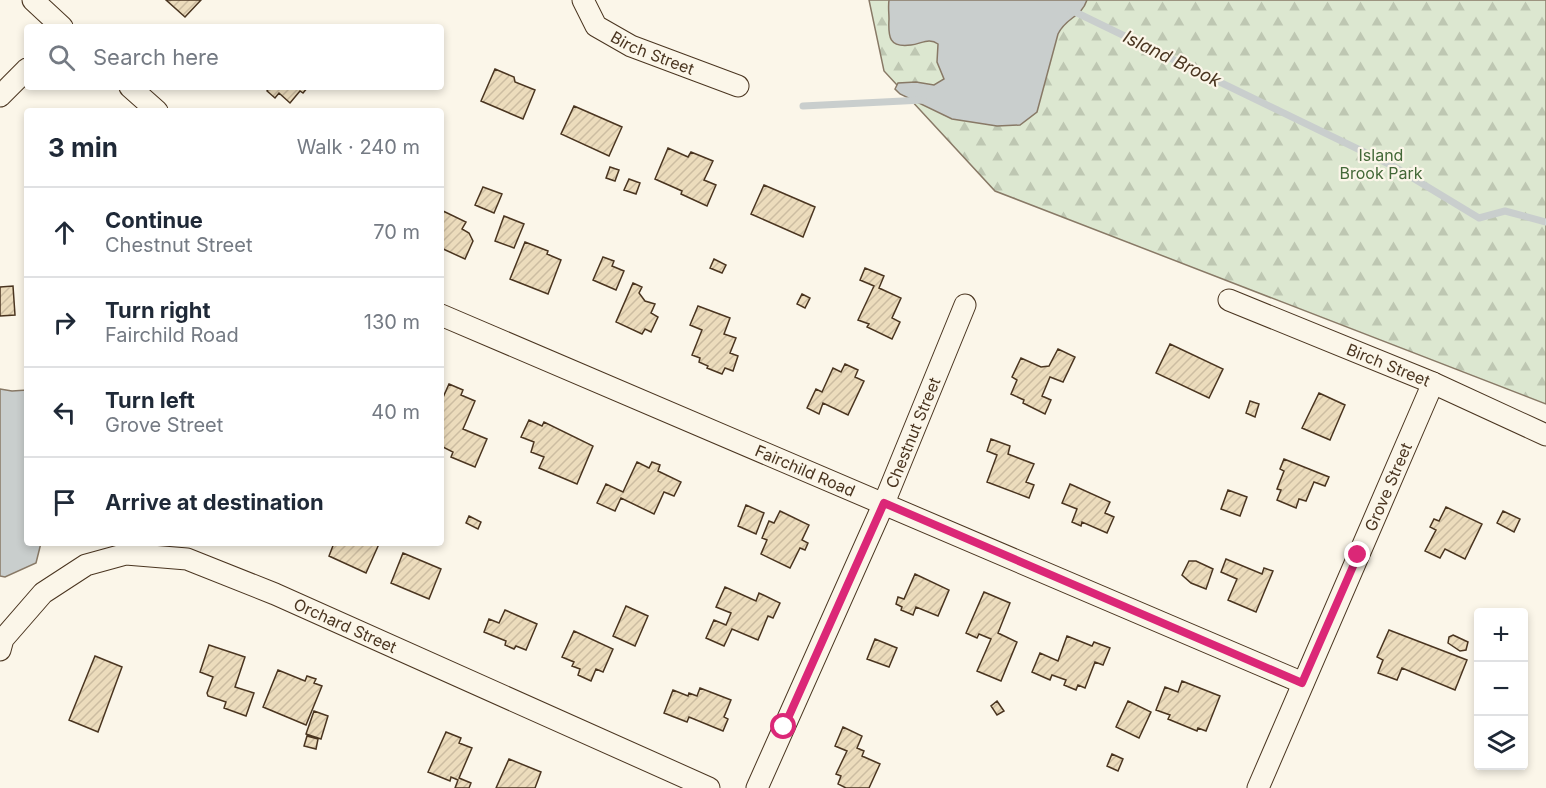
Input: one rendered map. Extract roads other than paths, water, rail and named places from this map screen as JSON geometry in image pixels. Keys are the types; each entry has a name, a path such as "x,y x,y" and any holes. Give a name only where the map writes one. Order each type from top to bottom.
{"street":[{"path":"33,0 59,24"},
{"name":"Birch Street","path":"584,0 596,26 622,41 738,86"},
{"path":"0,96 24,72"},
{"path":"133,90 154,108"},
{"name":"Birch Street","path":"1229,300 1433,383 1546,435"},
{"name":"Chestnut Street","path":"757,788 884,503 965,305"},
{"name":"Fairchild Road","path":"444,316 1302,683"},
{"name":"Grove Street","path":"1258,788 1433,383"},
{"name":"Orchard Street","path":"0,651 3,639 43,593 86,565 126,554 190,551 275,594 709,788"}],"waterway":[{"name":"Island Brook","path":"1071,10 1393,166 1479,218 1505,211 1546,222"},
{"name":"Island Brook","path":"803,106 923,100"}],"park label":[{"name":"Island Brook Park","path":"1381,164"}]}
